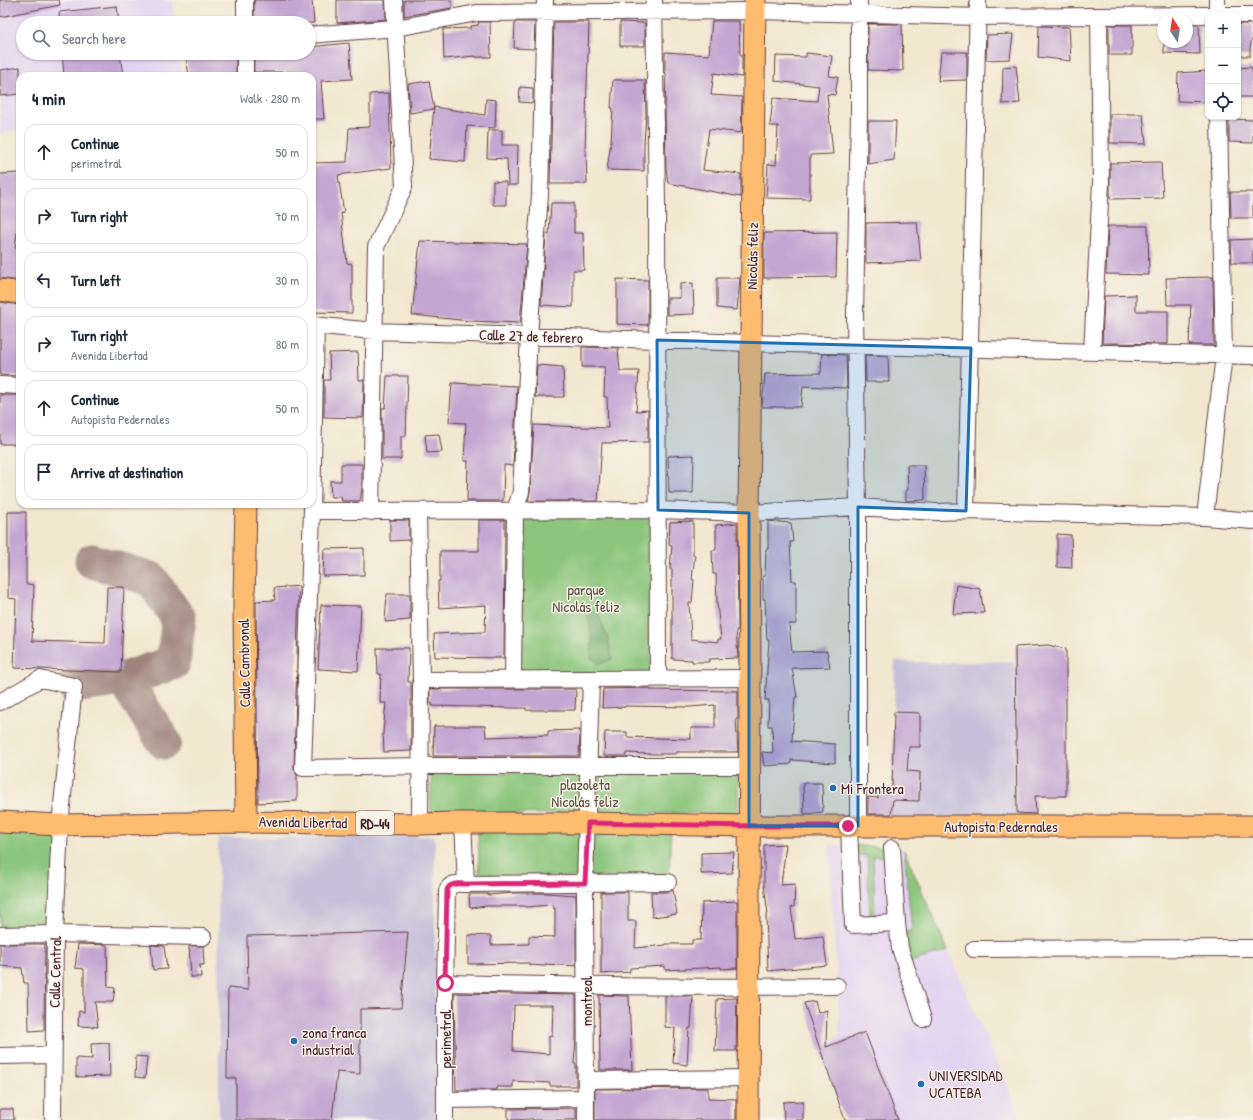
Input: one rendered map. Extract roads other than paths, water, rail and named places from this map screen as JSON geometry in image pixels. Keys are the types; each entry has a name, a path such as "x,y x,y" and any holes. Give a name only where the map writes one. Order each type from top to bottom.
{"main road":[{"name":"Nicolás feliz","path":"748,1120 750,766 749,513 755,6"},
{"path":"0,290 16,292"},
{"name":"Calle Cambronal","path":"246,508 244,602 246,822"},
{"name":"Avenida Libertad","path":"0,822 60,825 246,822 420,824 588,823 749,826"},
{"name":"Autopista Pedernales","path":"749,826 1253,826"}],"street":[{"path":"244,16 245,0"},
{"path":"371,512 376,247 404,187 394,0"},
{"path":"966,511 978,0"},
{"path":"1217,0 1217,12"},
{"path":"513,679 515,511 521,492 529,336 540,195 545,6"},
{"path":"316,34 396,28 477,13 545,6 859,7 978,17 1205,15"},
{"path":"654,6 657,203 658,678"},
{"path":"859,7 856,346 858,507 853,826 854,925 898,923"},
{"path":"1241,14 1253,14"},
{"path":"1092,352 1100,183 1099,16"},
{"path":"244,60 245,72"},
{"path":"1205,517 1224,355 1219,120"},
{"name":"Calle 27 de febrero","path":"316,325 374,331 856,346 1253,356"},
{"path":"0,385 16,386"},
{"path":"312,511 658,510 749,513 858,507 937,512 966,511 1205,517 1253,521"},
{"path":"312,508 303,768 421,766 750,766"},
{"path":"418,511 421,680 420,824"},
{"path":"421,680 750,678"},
{"name":"Calle Central","path":"0,702 40,679 74,686 60,825 55,934 53,1120"},
{"name":"montreal","path":"586,1120 585,883 588,823 591,679"},
{"path":"464,823 466,884 668,882"},
{"path":"892,848 900,948 923,1019"},
{"name":"perimetral","path":"445,1120 447,890 451,885 466,884"},
{"path":"0,935 55,934 204,937"},
{"path":"974,949 1253,948"},
{"path":"445,983 585,987 837,986"},
{"path":"0,1056 53,1055"},
{"path":"586,1080 748,1078"},
{"path":"445,1100 586,1098"}],"place":[{"name":"Mi Frontera","path":"833,788"},
{"name":"zona franca industrial","path":"294,1041"},
{"name":"UNIVERSIDAD UCATEBA","path":"921,1084"}],"park label":[{"name":"parque Nicolás feliz","path":"586,598"},
{"name":"plazoleta Nicolás feliz","path":"585,792"}]}
